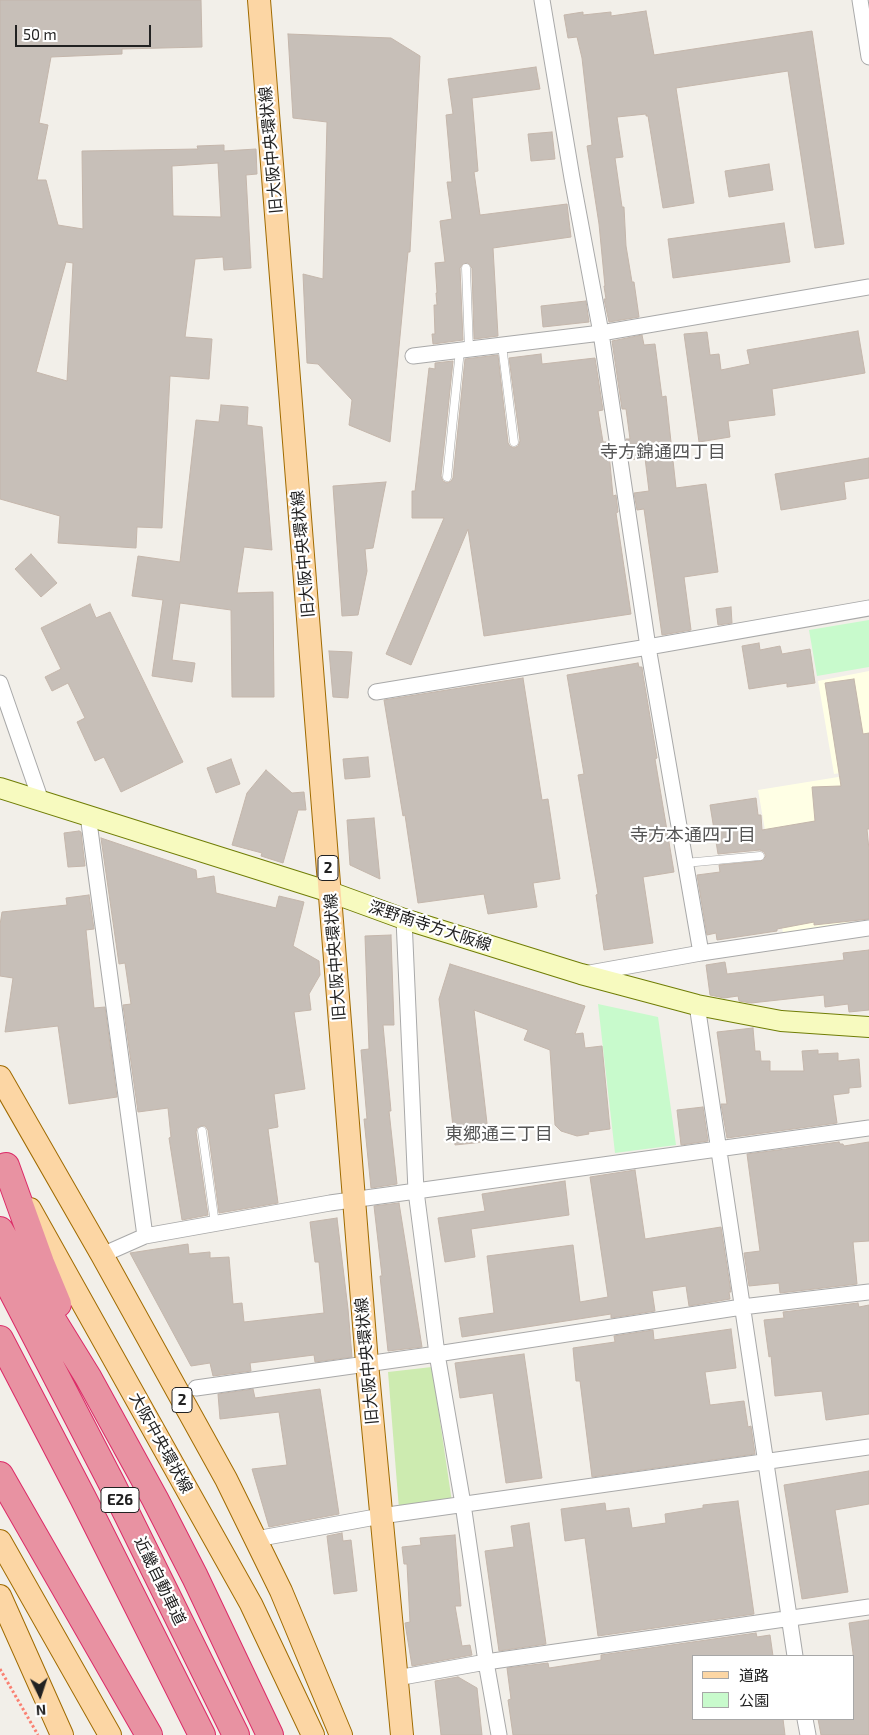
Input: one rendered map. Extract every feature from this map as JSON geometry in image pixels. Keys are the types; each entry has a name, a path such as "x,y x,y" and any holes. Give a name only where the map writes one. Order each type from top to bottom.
{"highway":[{"name":"2","path":"3,1161 41,1263 88,1377"},
{"path":"0,1230 88,1377 155,1499 191,1568 270,1735"},
{"name":"近畿自動車道","path":"0,1268 112,1484 236,1735"},
{"name":"近畿自動車道","path":"0,1339 202,1735"},
{"path":"0,1475 149,1735"}],"main road":[{"name":"旧大阪中央環状線","path":"259,0 367,1364 402,1735"},
{"name":"深野南寺方大阪線","path":"0,788 330,892 404,919 581,974 697,1005 781,1021 869,1027"},
{"name":"2","path":"0,1077 102,1255 226,1479 282,1590 341,1735"},
{"name":"大阪中央環状線","path":"3,1161 251,1604 313,1735"},
{"path":"0,1541 110,1735"},
{"path":"0,1596 62,1735"},
{"path":"0,1627 62,1735"}],"street":[{"path":"542,0 572,178 601,333 648,648 701,953"},
{"path":"860,0 869,56"},
{"path":"413,356 601,333 869,287"},
{"path":"376,692 648,648 869,608"},
{"path":"0,683 41,801"},
{"path":"88,815 145,1236"},
{"path":"404,919 416,1191 436,1354 463,1504 486,1662 499,1735"},
{"path":"581,974 701,953 869,928"},
{"path":"697,1005 795,1655"},
{"path":"102,1255 145,1236 354,1200 869,1128"},
{"path":"196,1388 436,1354 742,1307 869,1292"},
{"path":"256,1540 381,1516 869,1447"},
{"path":"397,1678 486,1662 869,1607"},
{"path":"805,1720 808,1735"}],"lane":[{"path":"447,477 464,349 466,268"},
{"path":"502,345 514,442"},
{"path":"685,863 760,856"},
{"path":"202,1131 215,1224"}],"path":[{"path":"0,1669 38,1735"}],"shaded area":[{"path":"869,671 869,769 834,774 818,681"},
{"path":"869,772 842,806 850,924 783,933 758,790"}],"green space":[{"path":"869,620 869,667 817,676 809,630"},
{"path":"598,1004 658,1017 676,1145 615,1153"},
{"path":"432,1367 452,1502 399,1509 388,1372"}],"building":[{"path":"0,0 201,0 202,47 122,49 122,54 51,57 39,123 48,125 37,180 46,180 58,225 83,229 82,151 198,149 197,146 224,145 224,151 256,149 257,174 246,175 251,268 224,270 223,257 195,259 185,337 212,339 209,379 170,376 162,528 137,527 136,548 58,543 60,516 0,499","holes":["218,163 221,217 173,216 172,166","66,262 73,263 67,381 36,372"]},
{"path":"646,11 654,55 812,31 844,244 815,248 788,71 676,88 694,203 663,208 648,116 646,114 617,117 623,157 615,158 622,207 624,207 626,246 639,317 609,322 604,299 606,299 599,224 587,146 592,145 582,58 577,37 568,38 564,15 583,12 583,15 611,12 611,16"},
{"path":"288,34 391,38 420,56 410,252 408,252 390,442 349,425 352,400 318,364 307,363 303,274 323,279 327,122 293,118"},
{"path":"536,67 540,89 472,98 478,171 474,172 480,215 567,204 571,237 493,248 498,336 474,339 472,268 468,263 463,264 460,268 463,340 433,344 432,334 435,334 434,305 437,305 435,263 445,262 440,221 452,219 447,182 452,182 446,115 453,114 448,79"},
{"path":"552,132 555,159 531,161 528,134"},
{"path":"769,164 773,190 729,197 725,171"},
{"path":"784,223 790,262 673,278 668,239"},
{"path":"586,301 589,322 543,327 541,306"},
{"path":"858,331 865,373 772,389 775,415 728,421 730,437 699,442 684,334 707,332 710,355 719,354 721,370 750,364 747,350"},
{"path":"642,335 644,345 655,344 662,397 666,396 676,488 706,484 718,572 684,577 691,630 662,635 644,509 637,510 634,493 649,491 645,458 629,460 626,439 630,439 626,409 622,409 612,341"},
{"path":"541,354 542,364 595,358 603,410 598,411 603,442 608,442 613,496 616,495 618,512 616,513 631,614 484,636 468,529 411,665 386,654 444,518 412,518 412,491 415,491 429,368 435,369 435,363 453,361 441,476 443,481 447,483 453,478 465,359 498,355 508,443 514,448 518,446 520,441 509,358"},
{"path":"221,405 248,407 247,425 262,427 272,550 244,547 237,593 273,592 274,697 232,697 231,610 180,603 172,660 195,663 192,682 152,676 163,600 132,596 138,556 180,562 196,420 219,422"},
{"path":"869,458 869,478 844,482 846,499 781,510 775,474"},
{"path":"386,482 373,548 365,549 367,571 358,615 342,616 333,486"},
{"path":"31,554 57,583 41,597 15,569"},
{"path":"90,604 96,618 110,612 183,762 121,792 104,757 95,761 77,722 85,718 68,683 52,691 45,677 61,669 41,628"},
{"path":"731,607 732,623 718,625 716,609"},
{"path":"759,643 760,650 780,646 782,654 810,649 815,683 787,687 787,683 749,689 742,646"},
{"path":"329,651 352,652 348,698 333,697"},
{"path":"638,663 639,667 642,667 674,872 643,877 653,943 604,950 596,895 598,894 578,775 584,774 567,675"},
{"path":"523,678 542,800 548,799 560,879 533,883 537,907 488,914 484,894 418,903 405,815 403,816 384,700"},
{"path":"854,679 863,734 869,733 869,829 867,829 869,850 869,919 814,925 814,922 777,929 777,931 717,940 716,933 707,935 697,875 720,872 719,865 761,861 766,856 760,850 718,854 710,805 756,798 758,815 761,815 762,830 815,821 812,787 841,786 825,683"},
{"path":"368,757 370,777 345,779 343,759"},
{"path":"231,759 240,784 216,793 207,768"},
{"path":"266,770 292,793 304,792 306,810 298,810 283,863 261,856 262,853 232,845 247,793"},
{"path":"374,818 380,879 350,865 347,820"},
{"path":"81,832 85,866 68,867 64,833"},
{"path":"101,838 196,870 197,879 214,876 216,893 276,908 279,896 304,902 293,946 319,961 320,975 309,994 311,1010 294,1012 305,1089 274,1094 278,1127 268,1129 278,1203 219,1213 208,1130 205,1126 201,1126 197,1128 196,1132 208,1215 182,1220 169,1138 171,1137 168,1108 138,1112 123,1005 131,1004 125,963 119,964"},
{"path":"89,895 94,929 86,930 94,1008 105,1007 117,1097 69,1104 58,1026 5,1032 13,978 0,976 0,925 2,912 67,905 66,898"},
{"path":"391,935 394,1025 383,1025 391,1111 389,1111 397,1184 371,1188 364,1119 367,1119 361,1050 369,1049 365,936"},
{"path":"869,950 869,1010 849,1012 848,1004 825,1007 824,995 751,1003 739,1001 738,996 724,998 710,995 706,965 725,962 727,974 844,960 843,953"},
{"path":"450,964 585,1006 575,1034 583,1033 585,1048 602,1046 610,1129 588,1132 589,1134 577,1136 561,1131 555,1125 550,1050 524,1040 528,1030 474,1010 488,1132 483,1132 484,1142 455,1145 439,999"},
{"path":"753,1028 755,1051 760,1051 761,1061 770,1061 770,1071 804,1071 802,1051 818,1050 818,1054 838,1053 838,1061 859,1059 861,1087 849,1088 849,1093 833,1095 837,1123 727,1138 721,1104 727,1104 717,1032"},
{"path":"703,1107 708,1141 681,1145 677,1110"},
{"path":"839,1142 844,1146 869,1142 869,1241 853,1242 857,1284 780,1293 779,1283 749,1286 744,1253 760,1251 747,1154"},
{"path":"635,1170 645,1239 721,1227 731,1292 729,1292 730,1299 689,1306 686,1286 652,1291 655,1311 611,1318 611,1314 462,1337 459,1318 494,1313 487,1256 573,1245 580,1302 608,1297 590,1177"},
{"path":"565,1181 569,1215 471,1229 475,1257 445,1262 438,1218 485,1211 482,1194"},
{"path":"399,1203 422,1347 388,1351 374,1206"},
{"path":"337,1218 352,1357 315,1362 314,1355 250,1363 251,1371 213,1376 210,1363 191,1366 130,1253 188,1244 189,1254 210,1252 210,1258 229,1257 233,1304 242,1303 244,1322 324,1313 319,1262 315,1262 310,1222"},
{"path":"858,1303 859,1307 869,1305 869,1414 826,1420 822,1391 775,1396 771,1356 769,1357 764,1320 784,1318 783,1312"},
{"path":"731,1329 736,1368 705,1372 710,1405 744,1401 748,1427 751,1426 755,1454 592,1477 580,1381 576,1381 573,1348 615,1342 614,1336 653,1330 654,1340"},
{"path":"524,1354 542,1478 506,1483 493,1393 460,1398 455,1363"},
{"path":"253,1389 255,1398 320,1389 339,1514 269,1527 252,1469 287,1465 279,1412 220,1419 218,1394"},
{"path":"869,1471 869,1504 835,1510 848,1592 802,1599 784,1485"},
{"path":"738,1501 754,1614 598,1636 585,1538 565,1541 561,1509 605,1503 606,1511 629,1508 632,1528 666,1523 665,1514 703,1508 703,1505"},
{"path":"529,1523 546,1644 499,1651 485,1551 514,1547 511,1526"},
{"path":"342,1533 343,1541 351,1540 357,1591 334,1594 327,1536"},
{"path":"455,1535 461,1606 455,1606 462,1646 470,1645 472,1655 412,1666 405,1623 410,1622 407,1564 404,1564 402,1547 421,1545 420,1538"},
{"path":"869,1620 869,1735 821,1735 818,1720 854,1720 854,1655 849,1623"},
{"path":"756,1633 757,1637 770,1635 773,1655 692,1655 692,1720 783,1720 785,1735 513,1735 508,1700 511,1699 507,1668 548,1663 549,1668 601,1660 601,1655"},
{"path":"458,1677 477,1688 482,1735 441,1735 435,1681"}],"district":[{"name":"寺方錦通四丁目","path":"663,452"},
{"name":"寺方本通四丁目","path":"693,835"},
{"name":"東郷通三丁目","path":"499,1134"}]}
